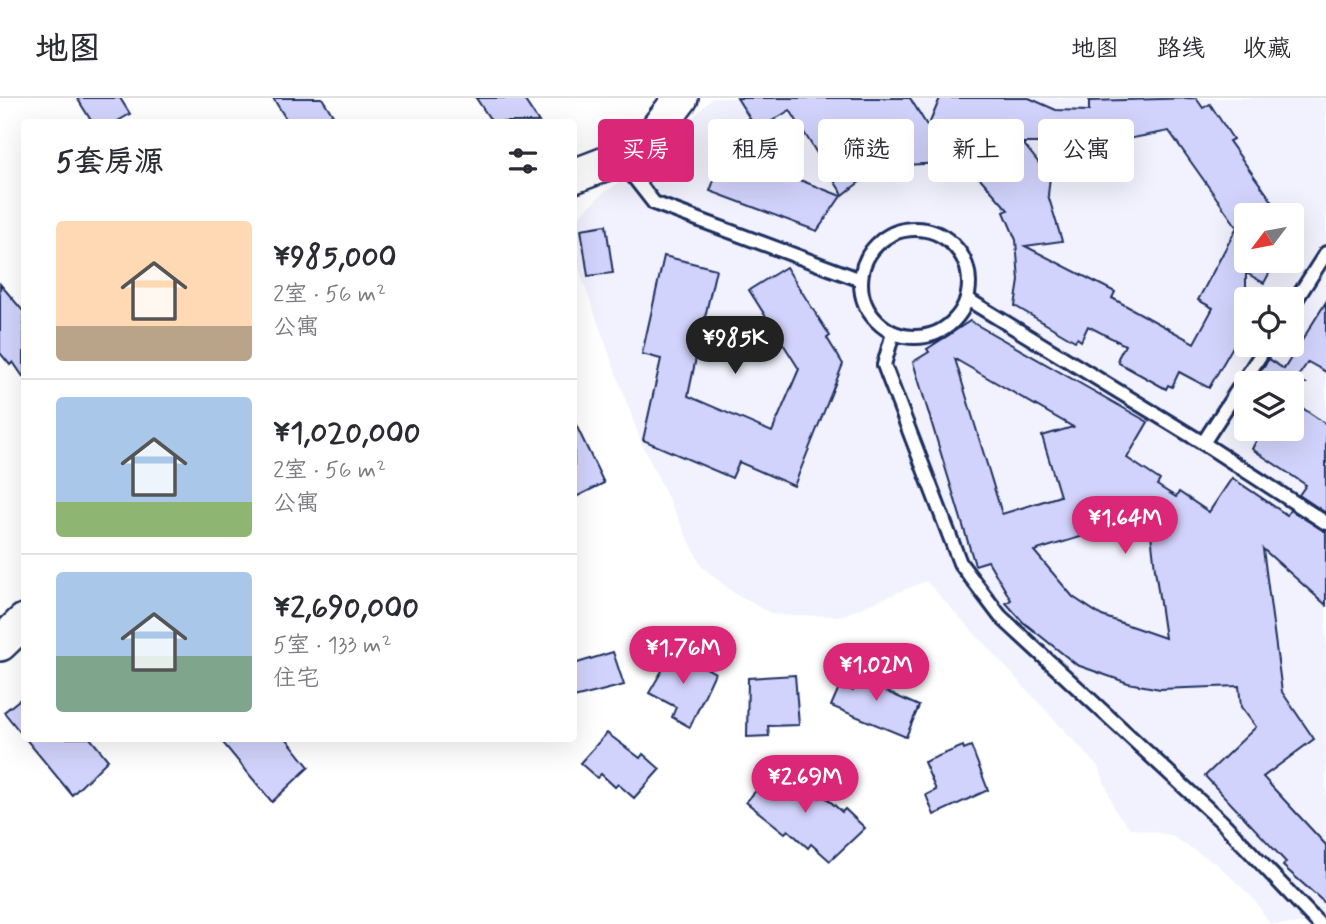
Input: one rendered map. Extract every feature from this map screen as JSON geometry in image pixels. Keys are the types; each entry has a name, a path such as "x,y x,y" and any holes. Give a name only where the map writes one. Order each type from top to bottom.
{"street":[{"path":"665,119 681,98"},
{"path":"577,175 598,166"},
{"path":"0,644 21,624"}],"lane":[{"path":"638,182 654,203 861,280"},
{"path":"925,230 948,240 958,250 968,274 967,299 954,322 932,335 906,337 893,333 882,326 866,306 861,280 863,267 876,245 899,231 925,230"},
{"path":"1304,287 1326,253"},
{"path":"967,299 1203,443 1326,523"},
{"path":"893,333 884,365 960,563 1000,616 1221,821 1318,924"},
{"path":"1203,443 1259,357"}],"shaded area":[{"path":"712,98 1326,98 1326,924 1270,924 1254,899 1217,864 1170,835 1130,828 1116,812 1099,768 926,581 841,616 774,615 735,594 702,567 642,445 577,264 577,218 603,193 620,182 694,182 694,119 692,119"}],"building":[{"path":"77,98 120,98 130,114 121,119 90,119"},
{"path":"273,98 322,98 334,117 330,119 286,119"},
{"path":"476,98 523,98 537,119 490,119"},
{"path":"737,98 910,98 928,127 928,164 914,164 914,119 818,119 818,155 804,132 804,119 796,119 790,110 775,119 750,119"},
{"path":"940,98 1029,98 1056,110 1089,111 1089,101 1196,98 1203,108 1210,104 1233,139 1229,141 1273,203 1234,203 1234,223 1169,131 1134,138 1134,119 1038,119 1038,143 1024,143 1024,119 931,119"},
{"path":"1024,144 1038,162 1038,182 1049,182 1048,195 1062,241 1025,246 1115,292 1112,298 1194,343 1213,308 1198,300 1234,233 1234,273 1246,273 1246,287 1234,287 1234,345 1209,388 1179,372 1172,387 1168,385 1166,389 1119,363 1118,358 1125,345 1088,326 1081,341 1077,338 1075,341 1015,306 1019,281 1016,240 1004,212 1008,210 983,182 1024,182"},
{"path":"713,182 804,182 841,196 817,231 710,191"},
{"path":"835,182 860,182 843,195"},
{"path":"606,225 613,273 588,276 581,229"},
{"path":"664,256 716,269 703,326 714,329 708,355 697,353 688,396 772,432 799,369 749,290 786,267 830,336 827,338 843,364 794,486 739,462 732,478 643,440 661,359 642,354"},
{"path":"1246,273 1269,273 1264,283"},
{"path":"0,284 21,308 21,374 13,362 10,365 0,353"},
{"path":"1326,302 1326,372 1308,362 1302,371 1260,371 1269,359 1284,369 1292,357 1304,357 1304,337"},
{"path":"970,321 1148,422 1127,458 1160,480 1157,485 1176,497 1179,492 1209,512 1232,478 1287,515 1290,510 1326,532 1326,605 1263,549 1282,692 1314,739 1263,777 1326,845 1326,904 1283,866 1286,862 1205,776 1256,727 1241,707 1239,686 1160,689 1128,683 1077,665 1023,622 1006,603 1011,600 988,561 975,565 913,362 929,352 927,349","holes":["955,359 1073,427 1042,436 1060,496 1002,514","1149,516 1155,569 1165,638 1102,616 1073,597 1034,551"]},
{"path":"1304,409 1326,424 1326,513 1299,495 1306,485 1252,449 1256,441 1304,441"},
{"path":"577,427 604,483 577,496"},
{"path":"674,650 715,673 690,727 672,717 676,707 649,693"},
{"path":"613,652 624,685 577,697 577,663"},
{"path":"864,665 891,676 885,691 919,706 906,737 831,706 840,685 853,691"},
{"path":"795,675 799,725 768,726 769,736 747,737 748,678"},
{"path":"21,698 21,733 4,712"},
{"path":"607,733 640,758 643,754 660,769 634,798 618,784 615,787 601,774 597,778 580,763"},
{"path":"28,742 93,742 108,760 72,795"},
{"path":"222,742 289,742 309,767 272,802"},
{"path":"963,746 964,749 971,746 988,790 934,815 926,795 936,790 924,762"},
{"path":"774,770 796,790 800,781 820,798 823,795 842,812 845,809 865,828 830,861 811,844 808,848 788,830 785,833 746,802"}]}
